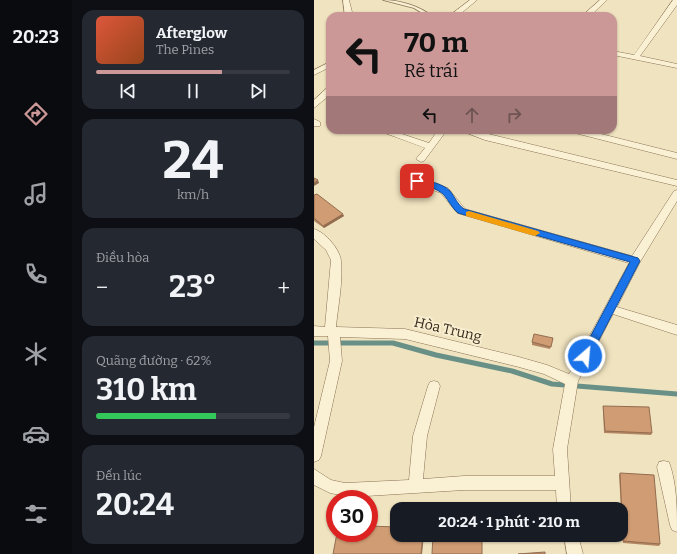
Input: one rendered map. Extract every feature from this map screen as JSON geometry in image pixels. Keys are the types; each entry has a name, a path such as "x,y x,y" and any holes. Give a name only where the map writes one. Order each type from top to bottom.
{"street":[{"path":"346,0 348,12"},
{"path":"458,12 474,0"},
{"path":"590,12 604,0"},
{"path":"636,57 677,0"},
{"path":"617,54 677,66"},
{"path":"314,73 326,66"},
{"path":"314,106 326,97"},
{"path":"393,134 429,146"},
{"path":"421,159 429,146 440,134"},
{"path":"476,134 677,183"},
{"path":"590,134 677,156"},
{"path":"417,181 434,186 447,193 454,205 461,211 635,261"},
{"path":"563,502 560,449 563,423 572,380 635,261 677,193"},
{"path":"314,232 334,253 336,260 333,336 336,361 314,456"},
{"path":"610,309 677,330"},
{"name":"Hòa Trung","path":"314,331 333,336 405,334 519,362 547,370 572,380"},
{"path":"415,486 420,436 434,386"},
{"path":"664,467 677,525"},
{"path":"314,476 323,484 335,489 371,489 464,483 562,483"},
{"path":"572,542 575,554"}],"lane":[{"path":"385,0 415,7 423,12"}],"building":[{"path":"317,194 343,214 323,226 314,218 314,195"},
{"path":"534,334 553,338 551,347 532,342"},
{"path":"603,406 649,407 652,433 605,431"},
{"path":"620,473 654,475 660,544 628,541 628,502 621,502"},
{"path":"378,526 390,527 390,542 422,542 421,554 333,554 335,542 378,542"},
{"path":"433,542 482,542 482,554 432,554"},
{"path":"545,552 545,554 518,554"}],"waterway":[{"path":"314,343 393,343 436,355 512,371 552,384 677,394"}],"slow traffic":[{"path":"469,214 522,228 535,233"}],"route":[{"path":"417,181 434,186 447,193 454,205 461,211 522,228 549,238 635,261 585,356"}]}
